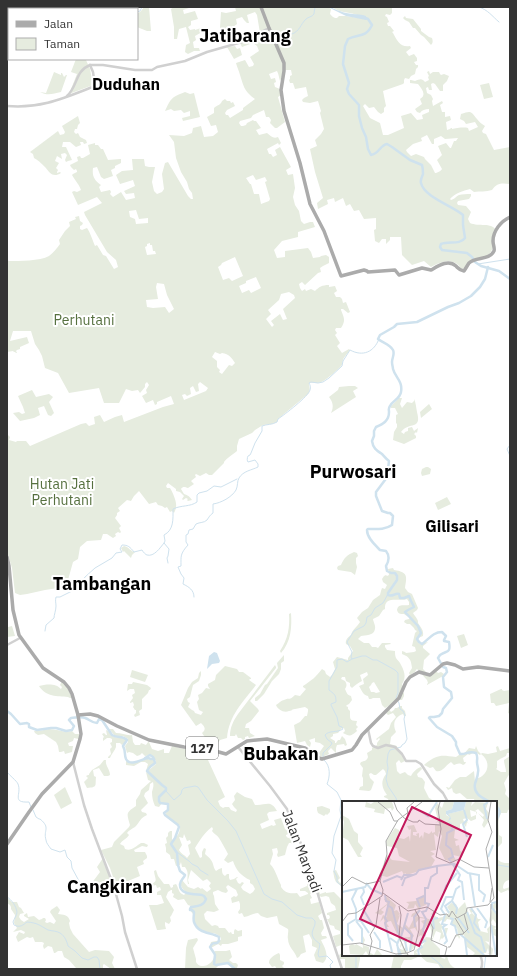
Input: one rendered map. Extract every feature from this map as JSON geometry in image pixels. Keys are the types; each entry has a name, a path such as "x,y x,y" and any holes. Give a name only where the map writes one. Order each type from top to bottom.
{"main road":[{"path":"261,7 268,28 284,63 282,90 284,111 300,163 308,197 312,209 324,231 341,276 364,270 368,272 395,270 399,275 422,268 431,270 445,263 454,264 462,271 466,269 468,264 471,262 486,258 493,251 493,239 497,229 503,221 510,216"},
{"path":"7,557 10,566 13,610 20,638 44,668 68,686 73,695 80,730 80,739 73,765 42,794 7,844"},
{"name":"127","path":"78,716 92,714 147,739 184,747 204,748 228,754 248,740 272,739 278,742 305,748 319,758 324,758 352,750 362,734 398,699 406,682 411,676 419,672 430,675 444,664 448,663 462,669 478,667 510,671"}],"street":[{"path":"66,97 73,90 82,70 90,65 104,65 148,71 156,67 185,61 212,50 242,42 268,28"},
{"path":"7,105 42,103 66,97 95,86 93,72 90,65"},
{"path":"7,645 20,638"},
{"path":"368,729 373,746 379,748 390,745 397,748 406,761 416,761 421,764 447,801"},
{"name":"Jalan Maryadi","path":"238,746 287,809 309,864 342,969"},
{"path":"73,765 92,829 114,887 127,940 137,969"},
{"path":"480,956 482,964 481,969"}],"green space":[{"path":"114,7 114,8 82,8"},
{"path":"144,7 149,7 151,31 138,27 138,13"},
{"path":"174,7 192,7 183,10 184,14 195,11 198,19 191,21 191,25 188,27 190,30 201,28 202,32 195,36 196,40 193,42 194,48 199,48 200,51 194,51 188,54 185,52 186,45 190,43 186,27 179,29 177,39 174,39 171,9"},
{"path":"235,7 328,7 331,9 330,14 334,18 346,16 366,19 356,14 340,11 332,7 393,7 392,13 390,15 386,14 385,16 389,22 387,23 388,26 390,26 394,31 392,32 402,45 410,46 411,48 406,52 409,56 414,54 417,61 414,62 418,65 418,67 415,74 409,79 405,78 403,84 383,91 386,106 384,108 384,112 381,114 374,107 369,108 365,104 363,106 370,118 380,123 383,135 388,135 404,128 401,116 411,113 417,120 423,119 422,115 429,112 429,109 420,113 415,109 422,104 420,99 423,94 418,84 410,83 410,80 415,81 421,79 425,82 429,80 427,72 429,71 430,74 433,72 439,72 441,75 444,74 449,76 443,85 443,91 440,91 433,83 431,84 432,90 429,90 428,87 426,88 427,93 431,95 433,99 433,106 442,101 443,103 440,105 442,112 445,112 445,117 450,116 451,120 446,122 447,130 451,128 468,128 469,131 478,127 475,122 466,124 460,119 461,114 471,112 485,126 482,131 486,134 494,150 510,147 510,184 500,184 488,191 474,192 470,189 462,191 450,199 452,200 460,195 471,194 469,199 458,201 457,203 458,205 466,206 471,212 468,219 470,223 488,225 496,230 493,248 486,256 478,258 461,269 458,264 451,261 440,263 431,267 424,261 412,265 402,255 401,237 390,237 390,240 386,244 386,239 382,239 379,243 375,241 374,230 376,229 376,218 364,219 359,210 354,211 350,204 346,206 343,198 335,202 334,198 327,200 328,204 318,209 317,203 323,198 310,149 317,146 315,140 324,129 318,101 310,103 303,102 302,100 308,96 306,87 295,89 293,83 290,83 289,80 290,76 292,75 291,70 285,70 280,81 277,71 269,74 271,79 275,78 275,87 280,89 281,95 278,97 285,122 275,128 270,123 271,120 269,117 266,117 264,110 253,115 251,118 240,121 239,123 243,126 253,120 256,121 261,128 256,130 259,135 267,133 273,137 278,137 281,143 267,149 269,154 273,157 277,155 275,150 280,147 291,167 286,170 288,175 293,174 295,188 293,197 295,205 299,211 301,221 304,224 313,222 315,227 298,232 298,237 282,241 274,250 277,258 285,257 285,251 308,248 313,258 326,255 329,257 329,263 320,268 321,272 305,285 302,282 299,284 302,291 305,289 306,291 311,289 315,291 324,285 329,285 329,287 335,286 337,291 334,293 336,297 340,297 343,303 346,302 350,312 348,313 341,309 344,321 341,328 336,328 335,330 337,333 335,335 340,343 337,346 342,353 349,349 350,350 338,370 320,383 309,383 310,390 308,394 278,419 277,422 263,425 252,433 239,439 237,451 212,475 206,473 200,476 196,474 196,477 191,481 194,484 188,488 183,487 181,489 184,494 189,496 192,500 188,501 186,498 183,500 182,499 184,496 168,483 166,486 167,488 170,488 176,503 174,513 172,511 170,512 167,507 165,508 158,505 156,502 149,504 139,491 131,501 127,500 118,508 120,511 117,513 115,518 121,526 119,528 121,532 115,534 116,536 113,538 107,534 103,534 101,540 87,541 80,547 78,559 73,562 68,580 58,588 20,595 15,593 12,568 7,551 7,434 10,437 9,440 16,442 26,441 30,446 81,424 86,423 89,426 95,424 94,417 100,415 104,422 122,415 124,422 174,404 171,396 157,402 155,405 153,400 146,403 142,396 147,393 146,390 149,385 147,382 140,393 138,390 132,391 126,389 119,403 104,403 99,388 69,393 58,373 45,368 42,356 35,344 31,331 13,331 10,341 27,337 29,343 20,347 20,349 16,351 17,353 13,351 7,352 7,260 40,259 49,256 60,244 59,240 70,226 69,222 76,219 75,217 79,216 80,221 83,223 80,226 80,229 82,230 87,228 95,246 97,245 114,269 118,267 116,260 107,252 84,212 102,203 97,197 78,205 72,192 81,190 72,175 77,171 70,165 78,161 77,157 80,156 83,158 90,154 88,145 95,143 95,145 98,145 101,149 103,149 108,160 121,159 121,163 111,170 113,176 104,179 101,177 97,167 93,168 94,178 101,185 99,187 101,192 110,190 110,194 113,197 121,192 126,200 135,198 134,193 126,194 124,191 135,186 133,180 120,184 116,175 122,171 133,170 132,159 144,159 145,166 155,167 152,182 154,191 157,194 162,192 164,189 162,174 165,163 168,162 188,196 193,199 192,193 181,172 176,158 174,142 169,135 184,136 192,133 193,128 201,126 204,137 213,136 218,132 216,125 211,126 207,117 214,113 214,108 225,99 231,103 233,102 235,106 227,110 225,113 230,118 243,110 243,108 255,99 249,94 242,83 236,63 245,60 249,67 253,66 254,64 250,57 259,51 257,46 253,43 242,47 240,43 260,33 257,15 255,12 247,15 249,23 247,23 242,17 236,19 237,24 232,30 222,36 220,28 221,12 226,13 236,11","holes":["427,135 432,144 434,144 434,139 441,136 445,139 458,138 454,141 451,148 446,143 438,146 442,155 437,160 442,169 435,173 431,165 424,157 416,154 411,156 406,150 413,144 422,141 421,138","253,175 256,180 265,177 267,181 265,182 270,199 269,201 261,204 259,194 254,194 246,178","136,210 139,219 148,218 148,223 136,224 135,219 130,217 129,211","150,243 156,254 147,255 145,247","235,257 243,276 232,281 229,278 223,280 218,267 222,263","256,277 261,288 251,293 249,290 242,293 239,286 246,283 246,281","157,283 164,284 167,295 174,309 169,313 165,307 147,307 146,300 158,299 156,287","289,292 294,295 295,298 283,309 287,319 283,320 280,314 271,321 274,325 272,327 266,319 271,314 268,310 279,300 281,294","215,352 228,355 235,363 232,366 229,365 222,374 219,372 220,370 217,367 217,361 212,357","200,382 208,388 206,391 184,400 182,395 185,394 187,396 191,394 190,388 193,386 196,392 199,391 198,384"]},
{"path":"405,16 406,18 413,19 421,31 432,38 433,42 431,45 415,28 413,28 409,22 403,18"},
{"path":"235,46 237,49 240,48 242,55 234,59 227,47"},
{"path":"76,60 86,60 90,69 93,85 69,94 77,74 71,72"},
{"path":"54,72 61,75 62,73 64,77 67,75 61,92 48,94 40,92 46,93"},
{"path":"489,83 493,97 484,99 480,85"},
{"path":"185,92 190,94 194,93 200,117 183,121 182,118 190,116 190,111 184,113 181,110 174,111 171,109 165,111 172,98"},
{"path":"78,116 80,123 74,132 76,134 78,133 80,137 86,140 87,143 84,144 83,142 80,142 81,145 76,147 70,142 63,142 62,147 66,147 72,160 66,162 65,160 67,155 65,153 61,154 62,159 57,156 55,161 59,163 56,168 58,170 57,173 61,173 54,175 34,158 33,154 30,152 58,131 60,135 64,134 65,132 62,126"},
{"path":"355,386 358,388 353,391 356,397 331,413 333,405 329,397 338,390 339,387"},
{"path":"32,390 36,397 49,394 53,397 49,402 54,413 51,416 48,415 44,406 38,408 40,415 20,421 13,413 25,413 18,396"},
{"path":"399,398 402,398 400,404 402,408 407,402 412,403 414,399 418,418 418,422 416,424 404,429 401,432 404,434 408,431 408,428 412,427 414,431 418,428 417,433 416,432 414,434 416,438 404,444 393,440 394,432 397,427 396,415 398,414 395,408 391,408 391,406"},
{"path":"429,404 432,409 421,418 420,412"},
{"path":"426,467 431,469 430,474 422,476 422,469"},
{"path":"447,497 451,504 438,510 435,503"},
{"path":"124,546 135,552 131,558 124,551 123,552 121,548"},
{"path":"354,552 357,553 358,556 356,558 357,567 355,575 351,572 338,570 338,566 341,565 343,560 349,554"},
{"path":"393,568 394,570 402,572 406,575 405,588 412,594 418,608 413,613 422,629 423,636 417,640 420,644 428,642 423,646 423,648 430,654 424,660 423,669 428,676 436,671 444,674 427,685 427,680 417,669 410,675 409,673 412,668 411,661 407,656 402,654 402,651 406,653 416,651 415,647 412,646 415,633 417,631 410,624 404,622 410,618 404,614 400,614 397,610 399,606 409,605 409,602 407,599 389,600 385,605 385,609 379,616 373,619 375,629 373,633 361,636 358,639 364,643 369,643 372,647 378,648 382,643 391,644 385,645 385,647 387,650 395,651 396,658 403,668 405,676 401,691 404,693 404,696 402,700 399,700 385,708 382,705 380,698 369,699 359,686 364,684 363,679 368,675 367,672 360,675 362,681 352,688 350,683 346,681 345,677 342,677 341,679 345,681 346,684 345,689 351,696 352,700 346,706 350,711 351,720 357,721 357,731 352,735 349,735 343,733 345,731 344,728 342,728 338,733 333,734 330,738 335,741 335,743 340,740 342,736 347,745 337,745 336,753 331,748 328,751 329,754 322,757 319,753 324,746 315,742 315,738 309,740 311,743 310,747 305,741 297,743 294,725 307,716 308,709 305,707 285,712 280,710 276,705 282,700 295,695 300,696 306,689 303,686 313,679 322,669 330,677 335,669 333,662 337,657 348,660 353,651 350,646 346,644 346,640 360,622 357,618 368,608 373,600 380,595 382,588 385,589 387,585 382,579 384,576 389,575 388,569","holes":["374,682 380,692 371,692 369,687"]},
{"path":"291,613 289,639 281,653 280,651 288,633 289,614"},
{"path":"7,626 12,626 15,636 7,637"},
{"path":"464,634 468,645 461,648 457,636"},
{"path":"284,655 284,661 281,663 279,674 272,681 264,694 257,701 255,701 255,698 260,694 278,668 277,663"},
{"path":"275,665 276,668 250,701 259,711 251,721 246,724 245,728 249,728 250,733 255,736 249,738 248,736 245,737 243,740 238,738 236,734 235,736 230,736 231,727 236,717"},
{"path":"225,666 237,669 239,672 243,672 251,678 249,680 256,685 234,716 228,730 227,738 220,740 217,744 206,739 202,733 205,729 203,725 201,723 196,726 181,705 188,688 192,682 198,678 201,671 199,681 193,685 190,697 187,699 190,703 188,707 195,713 201,715 203,712 199,710 197,702 199,699 198,695 206,688 210,689 208,684 215,680 216,675"},
{"path":"132,670 148,675 145,682 130,677"},
{"path":"62,681 66,684 72,698 48,694 39,686 48,684 54,685 61,689 62,687 60,685"},
{"path":"133,682 147,685 151,688 142,699 142,709 139,711 140,715 135,717 134,715 136,710 133,707 133,702 130,703 133,698 132,695 135,693 134,689 127,691 128,684 132,684"},
{"path":"502,689 504,691 510,690 510,714 508,713 509,703 496,706 494,703 491,703 490,694"},
{"path":"402,706 406,716 403,714 395,721 394,726 396,732 391,737 390,744 397,746 397,749 405,761 401,763 399,760 396,763 397,771 400,774 405,772 411,776 415,770 421,767 422,769 417,774 418,777 422,778 425,782 424,788 429,798 433,801 389,801 384,797 387,795 382,785 386,774 383,769 376,775 371,773 369,774 370,778 374,782 371,790 359,790 360,787 363,786 363,768 360,764 367,759 367,753 377,745 380,739 376,739 389,729 391,723 396,717 393,713 388,715 386,713 388,708 391,712"},
{"path":"49,729 66,732 72,731 75,734 79,734 79,739 74,738 73,741 68,743 69,746 73,746 72,752 65,754 64,751 59,752 56,742 44,734 38,735 34,731"},
{"path":"109,729 113,729 116,733 132,735 135,745 140,745 141,743 146,745 149,742 152,749 158,751 164,749 164,753 169,753 172,746 184,749 205,749 217,753 217,757 208,760 225,797 218,801 220,806 223,808 229,807 231,810 236,812 237,810 232,804 235,800 234,796 237,792 252,799 255,805 272,805 277,811 269,812 267,814 269,820 260,824 262,829 276,825 274,820 281,818 285,829 290,833 286,836 288,838 292,837 295,843 289,843 285,855 278,857 277,848 272,849 273,854 270,864 275,871 281,887 288,893 297,893 300,897 308,893 305,891 300,891 300,889 307,886 307,883 316,880 319,885 321,884 322,886 318,887 320,894 334,892 342,899 342,946 336,947 333,936 340,934 340,931 335,929 334,926 330,925 327,919 330,917 327,913 336,910 335,906 331,903 329,897 318,897 316,891 310,894 312,898 310,899 311,904 319,902 322,913 318,916 320,920 322,920 324,928 321,933 322,936 326,936 327,938 321,940 326,955 323,963 316,961 314,955 317,948 312,946 312,940 309,934 303,936 306,952 297,958 288,942 288,929 279,924 277,916 267,918 255,913 244,917 242,913 239,914 239,901 232,903 231,898 238,895 236,890 228,885 226,887 228,891 226,893 218,890 213,892 215,904 219,910 214,912 207,911 204,914 205,919 212,926 215,925 219,928 225,928 232,934 234,934 235,929 238,931 242,930 242,936 238,937 238,941 222,944 221,946 218,944 211,948 211,942 221,940 221,938 218,935 199,930 193,923 193,914 189,909 191,906 188,905 184,899 178,900 173,897 174,894 172,893 172,890 168,892 166,897 174,910 170,917 171,921 169,924 165,922 166,929 157,930 149,905 164,903 161,895 157,895 157,892 161,890 160,887 157,888 156,885 152,886 153,889 149,890 146,886 155,882 156,879 154,871 156,870 158,876 164,884 169,884 171,888 176,884 180,892 184,895 186,893 181,886 182,880 188,887 194,889 198,887 201,889 202,888 207,892 211,889 209,886 211,883 207,879 203,881 191,870 188,884 187,871 185,867 182,867 181,862 180,865 176,866 174,859 171,859 170,855 166,852 165,844 167,843 166,838 168,833 172,831 172,840 180,831 180,826 165,815 169,808 168,803 162,803 159,807 155,806 152,796 153,782 150,784 149,790 144,796 148,803 141,810 147,815 127,833 129,835 120,844 127,850 141,843 148,845 147,847 142,846 134,850 135,852 145,852 147,858 143,861 144,864 137,867 140,876 116,886 110,868 101,850 112,847 114,842 129,827 128,812 136,806 136,800 141,790 151,781 148,780 146,772 153,777 148,771 156,764 156,761 151,755 145,756 142,753 137,756 133,753 127,753 125,746 128,739 123,736 115,736","holes":["212,827 212,831 219,838 228,854 224,860 228,863 233,861 239,872 250,880 250,883 253,885 255,889 250,894 241,887 244,883 238,883 236,879 238,877 230,880 229,874 225,876 222,872 222,868 216,871 214,869 211,859 205,854 206,849 204,848 202,857 200,858 195,848 204,834","184,834 187,841 190,840 191,843 188,845 190,854 187,858 179,850 182,845 179,837 183,838"]},
{"path":"106,730 114,737 127,740 122,745 120,743 116,743 116,747 110,758 108,757 111,754 110,749 112,747 110,743 112,742 112,739 107,738 103,741 104,737 102,734 104,733 107,735"},
{"path":"476,746 481,754 480,755 475,752 469,755 468,754 463,758 464,762 466,762 463,765 459,763 454,765 451,762 442,770 436,771 433,767 430,768 424,765 433,758 440,756 456,757 463,755 469,748 475,749"},
{"path":"498,746 500,751 510,748 510,755 507,753 506,756 497,761 496,769 501,772 506,772 504,760 510,756 510,774 504,783 506,790 505,794 510,799 510,809 507,813 501,813 499,819 499,835 502,837 502,843 497,848 497,801 475,801 474,799 467,799 460,793 456,794 453,792 452,788 448,790 446,787 449,788 455,780 460,777 466,777 474,771 475,781 483,775 487,768 487,761 481,754 482,753 488,754 497,752 496,747"},
{"path":"146,758 154,760 155,762 146,771 148,764 145,762 141,762 134,766 126,765 126,761 132,763 144,760"},
{"path":"104,760 106,760 110,775 104,776 99,768 93,770 94,776 96,777 95,786 87,788 84,782 88,778 86,776 89,775 92,770 100,765"},
{"path":"65,787 72,803 61,809 54,795"},
{"path":"322,806 330,809 330,812 327,815 326,814 324,816 318,813 317,807"},
{"path":"103,858 111,878 92,886 91,884 100,872 97,867"},
{"path":"497,858 501,862 510,863 510,880 505,882 503,888 510,887 510,892 508,890 501,893 497,889"},
{"path":"336,870 340,878 338,880 340,883 342,882 342,887 336,882 333,871"},
{"path":"7,898 12,902 17,902 24,913 20,914 19,917 24,922 29,919 24,916 27,913 28,917 34,916 39,920 45,918 45,922 54,924 56,921 50,912 57,906 60,910 58,914 68,917 73,934 89,952 95,950 109,951 114,957 112,963 115,969 111,969 104,964 102,969 79,969 64,957 62,951 54,953 52,947 48,946 44,949 44,943 35,942 33,937 27,937 18,942 16,937 19,932 24,934 25,932 21,930 13,932 17,928 14,923 15,915 10,905 7,903"},
{"path":"197,938 198,940 193,948 198,965 206,966 210,963 215,955 215,951 230,950 232,957 229,960 238,965 237,969 234,969 227,964 222,964 215,969 185,969 188,940"},
{"path":"279,953 280,960 284,962 282,966 285,969 277,969 275,966 272,967 269,963 272,957"},
{"path":"342,953 342,956 360,956 358,969 345,969 345,959 340,959 340,954"},
{"path":"394,956 420,956 411,960 404,960 401,969 391,969"},
{"path":"420,956 440,956 445,959 447,956 450,964 457,969 441,969 438,964 427,962"}],"water":[{"path":"328,7 346,13 366,16 366,20 346,16"},
{"path":"214,652 217,653 220,661 219,663 212,664 207,669 209,656"}],"waterway":[{"path":"138,12 142,7"},
{"path":"292,34 298,30 306,19 314,14 315,7"},
{"path":"479,7 487,11 499,22"},
{"path":"363,17 368,19 372,25 364,34 348,39 345,46 343,64 349,83 347,89 349,94 359,105 359,116 371,155 387,144 410,160 422,165 423,174 421,182 427,193 463,215 465,238 457,242 441,244 440,247 442,250 467,253 481,266 499,271 510,279"},
{"path":"478,264 510,259"},
{"path":"488,267 485,279 480,287 471,296 417,322 397,324 380,335 378,339 393,350 393,369 400,382 401,392 391,404 387,420 376,427 372,441 375,449 389,461 388,469 390,472 376,492 376,496 382,511 390,513 393,516 392,525 389,527 367,530 368,536 374,544 380,550 386,551 388,555 389,558 386,566 387,571 395,573 397,576 397,580 388,595 391,596 399,594 400,598 409,596 414,607 405,612 418,626 421,633 417,639 419,642 422,644 434,634 439,632 442,632 446,636 444,641 449,642 449,650 440,655 438,658 443,667 446,668 447,672 443,677 444,687 451,692 452,698 439,716 429,718 437,727 452,736 456,742 460,754 471,752 476,753 478,775 475,787 477,793 488,801"},
{"path":"194,597 191,589 183,584 184,578 178,567 181,566 182,555 188,545 186,542 186,535 196,524 207,520 213,513 213,504 226,499 234,493 237,488 238,479 245,472 258,467 255,460 248,462 247,459 262,431 262,426 277,422 278,419 301,401 309,393 309,383 323,382 329,378 342,366 343,361 350,350 359,353 368,352 374,347 379,339"},
{"path":"510,445 507,449 510,456"},
{"path":"168,563 167,558 169,549 164,543 164,535 170,530 173,520 173,509 194,504 197,502 197,495 199,493 207,491 214,486 221,487 237,479"},
{"path":"45,631 46,625 54,618 56,597 60,597 74,590 95,568 112,558 116,553 122,552 120,549 122,545 126,545 134,552 142,550 146,554 152,555 157,552 164,543"},
{"path":"388,594 383,603 375,608 371,615 367,617 364,626 354,631 347,642 352,652 352,659 366,656 373,660 377,660 398,673 398,693 396,698 400,709 405,715 404,719 407,739 401,747 390,750 388,754 386,779 388,786 397,801"},
{"path":"323,757 323,753 332,743 325,735 327,733 343,729 339,726 337,717 331,705 336,702 336,697 329,690 329,681 337,667 337,660 342,659 347,662 352,659"},
{"path":"7,711 20,724 27,723 29,724 29,727 37,730 51,728 66,731 72,730 74,726 69,720 71,718 83,717 97,723 99,719 102,720 112,735 127,740 123,746 125,757 128,761 136,762 148,758 154,759 155,763 147,771 166,788 166,790 159,797 159,801 160,803 168,804 168,810 164,813 179,827 171,844 177,853 180,871 185,875 180,883 180,888 185,892 204,896 206,899 204,903 191,907 190,909 194,912 194,922 198,929 219,937 219,941 210,947 215,955 214,964 228,963 235,969"},
{"path":"145,758 150,755 154,759"},
{"path":"324,760 328,765 329,772 327,784 337,792 341,800 341,816 334,836 332,853 336,860 334,871 337,877 337,882 342,886"},
{"path":"7,772 18,784 18,797 20,801 29,802 31,807"},
{"path":"166,791 174,800 181,794 184,788 195,786 198,787 207,800 236,831 264,894 272,899 282,902 297,915 312,918 315,921 312,935 320,944 318,954 319,957 327,956 333,962 330,965 331,969"},
{"path":"497,807 500,812 497,819"},
{"path":"33,810 36,817 40,819 46,827 45,837 51,849 60,852 65,850 79,881 87,888 96,892"},
{"path":"177,852 208,875"},
{"path":"497,864 510,867"},
{"path":"7,897 15,905 17,913 13,922 14,925 20,926 27,922 31,922 48,930 59,932 64,937 68,946 82,958 88,960 97,957 99,960 100,969"},
{"path":"356,956 356,969"},
{"path":"430,956 444,969"},
{"path":"484,969 486,956"}],"district":[{"name":"Jatibarang","path":"245,35"},
{"name":"Duduhan","path":"126,84"},
{"name":"Purwosari","path":"353,471"},
{"name":"Gilisari","path":"452,526"},
{"name":"Tambangan","path":"102,583"},
{"name":"Bubakan","path":"281,753"},
{"name":"Cangkiran","path":"110,886"}],"park label":[{"name":"Perhutani","path":"84,320"},
{"name":"Hutan Jati Perhutani","path":"62,492"}]}
